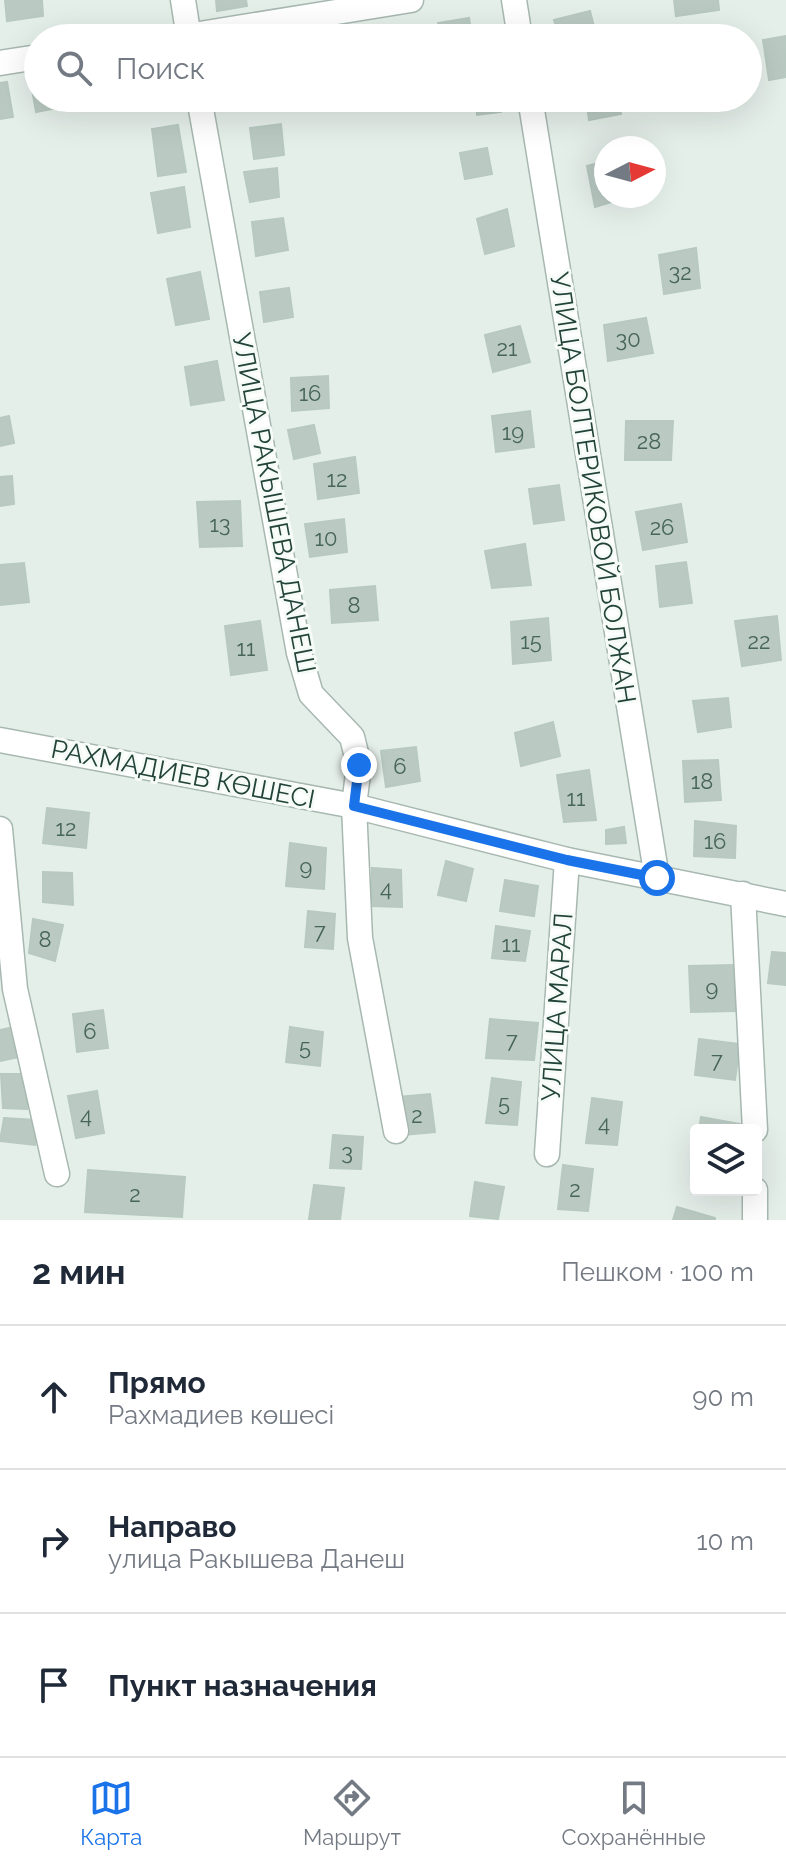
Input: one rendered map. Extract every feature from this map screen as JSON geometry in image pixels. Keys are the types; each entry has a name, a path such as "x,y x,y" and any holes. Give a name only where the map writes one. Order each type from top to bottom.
{"street":[{"path":"183,0 184,24"},
{"path":"264,24 411,0"},
{"path":"514,0 518,24"},
{"path":"0,63 24,59"},
{"name":"УЛИЦА РАКЫШЕВА ДАНЕШ","path":"202,112 299,653 311,694 352,737 359,765 354,806 360,938 396,1131"},
{"name":"УЛИЦА БОЛТЕРИКОВОЙ БОЛЖАН","path":"532,112 657,878"},
{"name":"РАХМАДИЕВ КӨШЕСІ","path":"0,740 354,806 567,860 786,904"},
{"path":"0,829 15,989 57,1174"},
{"name":"УЛИЦА МАРАЛ","path":"547,1154 567,860"},
{"path":"743,894 755,1124"},
{"path":"755,1196 755,1220"}],"building":[{"path":"5,0 42,0 43,16 7,21"},
{"path":"216,0 246,0 247,6 217,11"},
{"path":"674,0 718,0 719,10 676,16"},
{"path":"590,11 593,24 555,24 554,20"},
{"path":"469,18 470,24 438,24"},
{"path":"786,36 786,77 769,80 763,40"},
{"path":"7,82 13,117 0,119 0,83"},
{"path":"588,112 621,112 621,114 589,120"},
{"path":"281,124 284,155 254,159 250,128"},
{"path":"178,125 186,172 158,176 152,129"},
{"path":"487,148 492,174 465,179 460,153"},
{"path":"594,164 594,202 587,166"},
{"path":"277,168 279,197 250,202 244,172"},
{"path":"184,187 190,227 158,233 151,193"},
{"path":"507,209 514,246 485,254 477,219"},
{"path":"283,218 288,250 256,256 252,222"},
{"path":"696,248 700,288 664,294 659,255"},
{"path":"200,272 209,319 176,325 167,279"},
{"path":"289,288 293,317 264,322 260,292"},
{"path":"646,318 653,353 608,361 604,325"},
{"path":"520,326 530,362 493,372 485,335"},
{"path":"217,361 224,400 191,405 185,367"},
{"path":"328,376 329,408 292,411 291,378"},
{"path":"530,411 534,447 496,452 492,416"},
{"path":"9,416 14,443 0,446 0,418"},
{"path":"626,421 673,421 671,460 625,460"},
{"path":"314,425 320,453 294,459 288,430"},
{"path":"355,457 359,493 318,499 314,464"},
{"path":"12,476 14,504 0,506 0,477"},
{"path":"559,485 564,520 534,524 529,489"},
{"path":"240,501 242,546 200,547 197,502"},
{"path":"681,504 687,542 643,550 636,512"},
{"path":"344,519 347,552 310,557 305,524"},
{"path":"525,544 531,585 492,588 485,551"},
{"path":"686,562 692,603 660,607 656,566"},
{"path":"24,563 29,602 0,605 0,565"},
{"path":"375,586 378,620 332,623 330,590"},
{"path":"777,616 781,660 742,666 735,621"},
{"path":"548,618 551,660 513,664 511,622"},
{"path":"260,621 267,670 231,675 225,626"},
{"path":"728,698 731,727 698,732 693,701"},
{"path":"553,722 560,756 521,766 515,733"},
{"path":"416,747 420,781 386,787 381,751"},
{"path":"718,760 721,800 685,802 683,761"},
{"path":"589,770 596,820 564,822 557,775"},
{"path":"47,808 89,813 86,848 43,843"},
{"path":"695,821 736,826 735,858 694,856"},
{"path":"624,827 626,843 606,844 606,830"},
{"path":"290,843 326,848 324,889 286,886"},
{"path":"446,861 473,869 466,901 438,895"},
{"path":"372,868 401,870 402,907 371,906"},
{"path":"43,872 72,873 73,905 43,902"},
{"path":"505,880 538,886 534,916 500,911"},
{"path":"308,911 335,914 333,949 305,947"},
{"path":"33,919 63,925 55,961 29,953"},
{"path":"496,926 530,931 525,961 492,958"},
{"path":"772,952 786,953 786,985 768,983"},
{"path":"735,965 735,1011 691,1012 689,966"},
{"path":"103,1010 108,1048 77,1052 73,1014"},
{"path":"490,1019 538,1023 534,1060 486,1058"},
{"path":"14,1027 19,1057 0,1061 0,1030"},
{"path":"290,1027 323,1032 320,1066 286,1062"},
{"path":"699,1039 740,1044 735,1080 695,1075"},
{"path":"1,1074 26,1074 27,1109 3,1108"},
{"path":"492,1078 521,1082 517,1125 486,1123"},
{"path":"97,1091 104,1133 76,1138 68,1096"},
{"path":"430,1094 435,1132 403,1135 399,1097"},
{"path":"592,1098 622,1102 617,1145 586,1143"},
{"path":"701,1117 740,1124 700,1124"},
{"path":"4,1118 35,1120 35,1145 0,1141"},
{"path":"333,1135 363,1137 361,1169 330,1168"},
{"path":"563,1165 593,1169 588,1211 558,1209"},
{"path":"88,1170 185,1177 182,1217 85,1212"},
{"path":"475,1182 504,1187 498,1219 470,1216"},
{"path":"314,1185 344,1188 340,1220 309,1219"},
{"path":"677,1207 715,1218 715,1220 673,1220"}],"route":[{"path":"359,765 354,806 567,860 657,878"}]}
